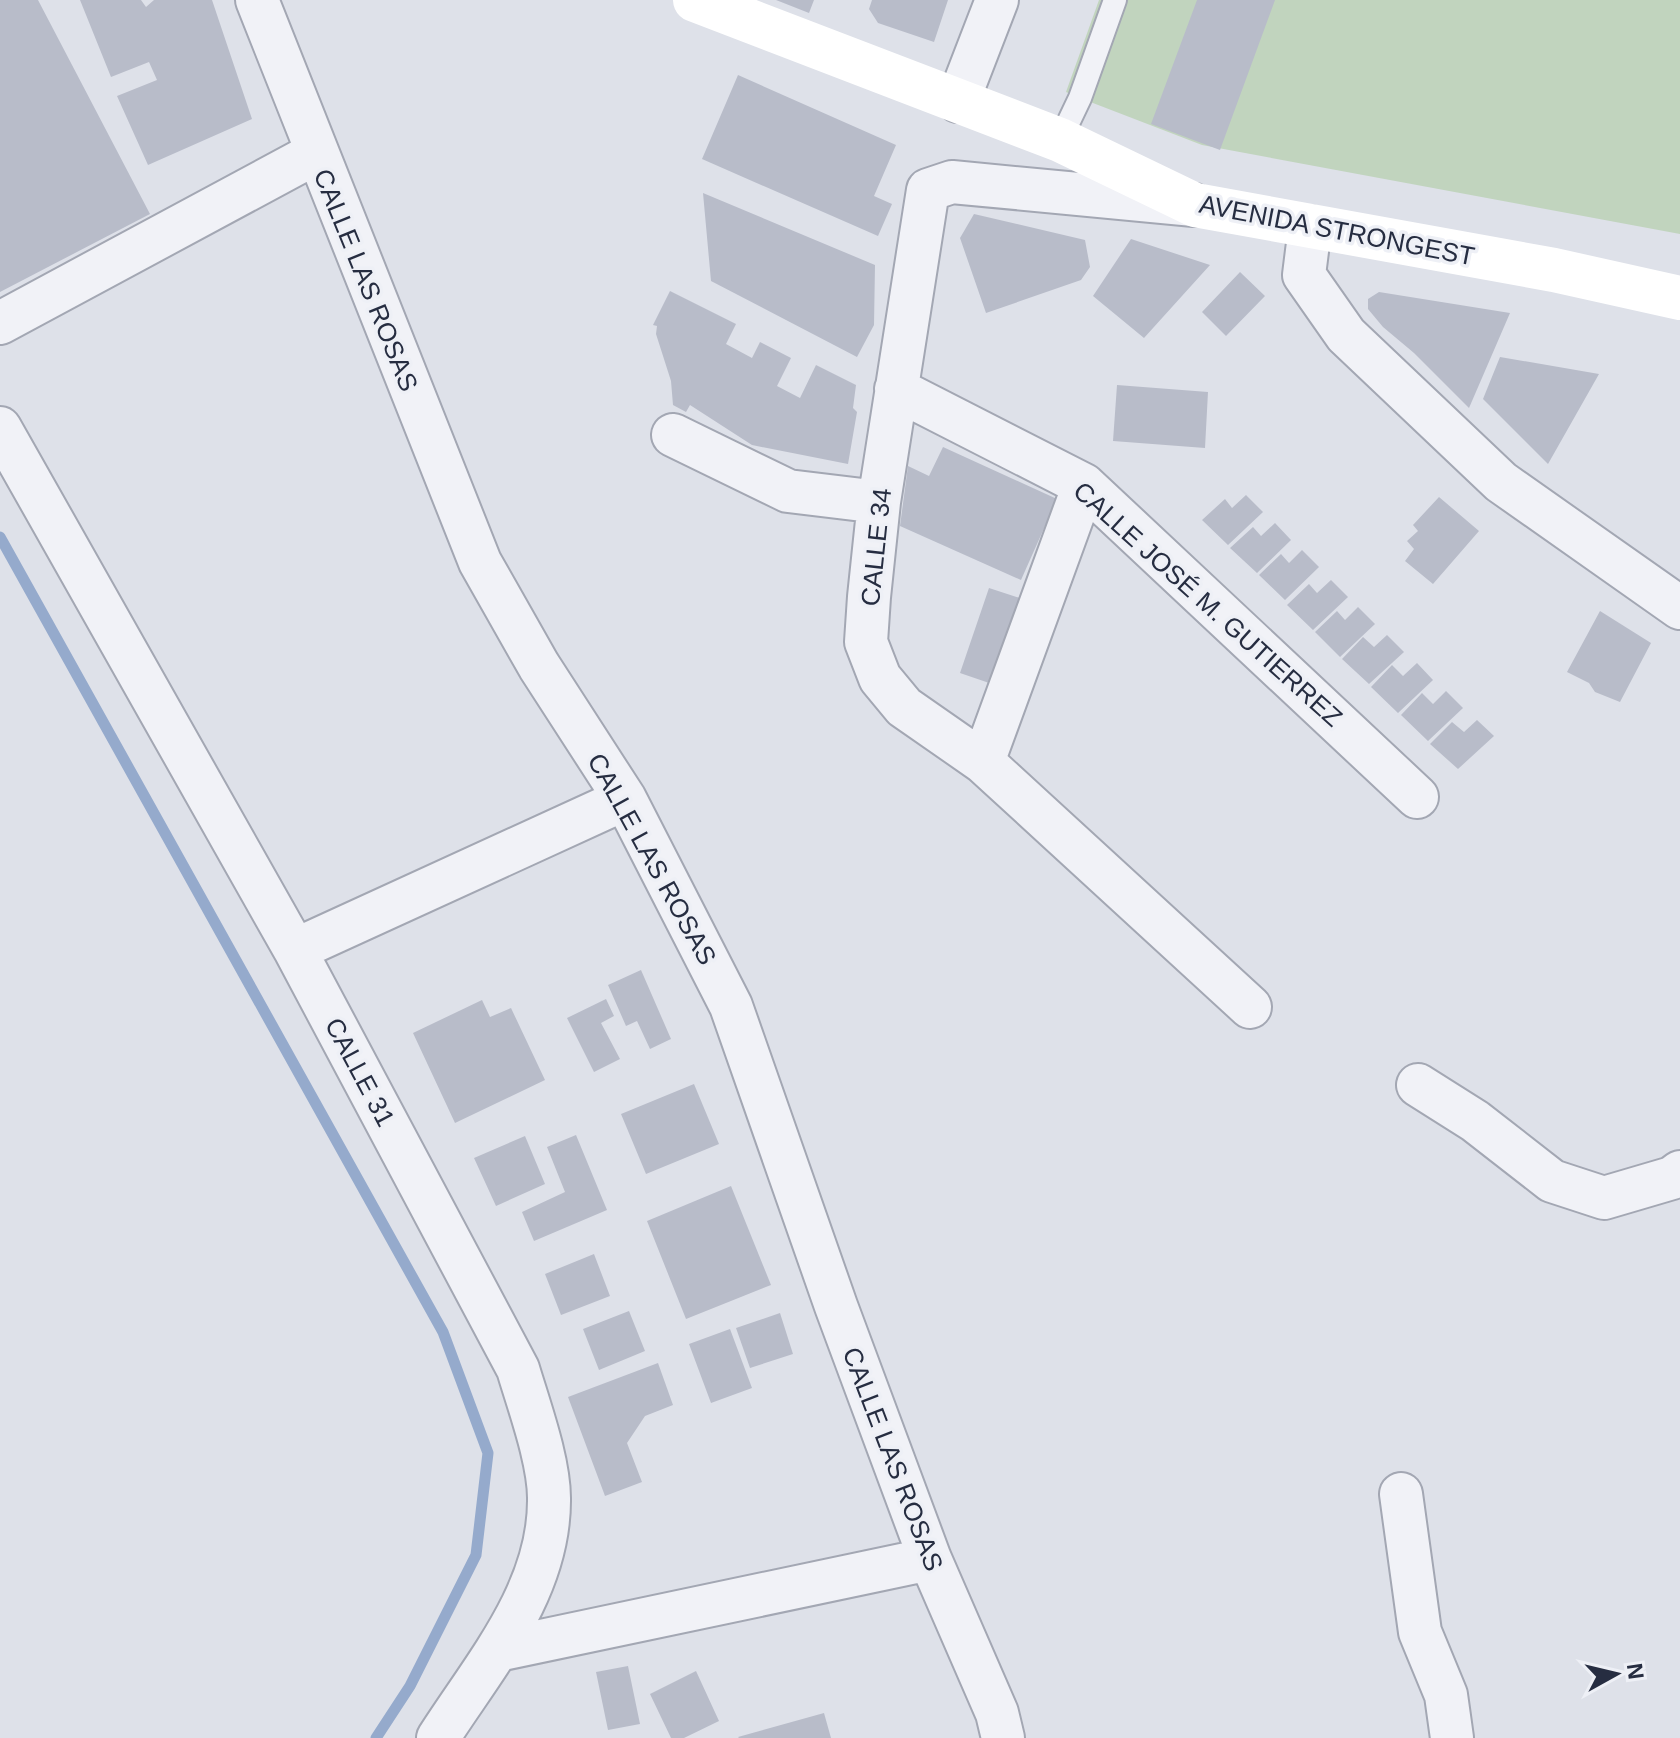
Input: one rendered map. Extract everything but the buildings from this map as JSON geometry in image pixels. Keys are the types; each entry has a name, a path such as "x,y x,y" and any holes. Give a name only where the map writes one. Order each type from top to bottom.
{"main road":[{"name":"AVENIDA STRONGEST","path":"695,0 1060,140 1195,205 1554,270 1680,298"}],"street":[{"name":"CALLE LAS ROSAS","path":"257,0 480,562 539,666 625,799 731,1006 836,1306 930,1559 997,1713 1003,1738"},
{"path":"958,101 997,0"},
{"path":"0,323 316,153"},
{"name":"CALLE 34","path":"1195,205 952,182 928,190 879,502 866,642 880,678 904,707 983,762 1250,1007"},
{"path":"1310,227 1304,275 1346,335 1501,482 1680,608"},
{"name":"CALLE JOSÉ M. GUTIERREZ","path":"896,389 1084,485 1417,797"},
{"name":"CALLE 31","path":"0,428 295,950 523,1383 550,1500 537,1574 452,1730"},
{"path":"673,435 788,491 879,502"},
{"path":"983,762 1084,485"},
{"path":"295,950 625,799"},
{"path":"1418,1085 1475,1121 1552,1181 1578,1190 1604,1198 1672,1178 1680,1172"},
{"path":"1401,1494 1420,1632 1446,1695 1452,1738"},
{"path":"498,1650 930,1559"}],"lane":[{"path":"1060,140 1080,98 1115,0"}],"green space":[{"path":"1099,0 1680,0 1680,234 1202,145 1080,98 1066,92"}],"waterway":[{"path":"0,537 443,1332 488,1453 476,1555 410,1686 376,1738"}]}
